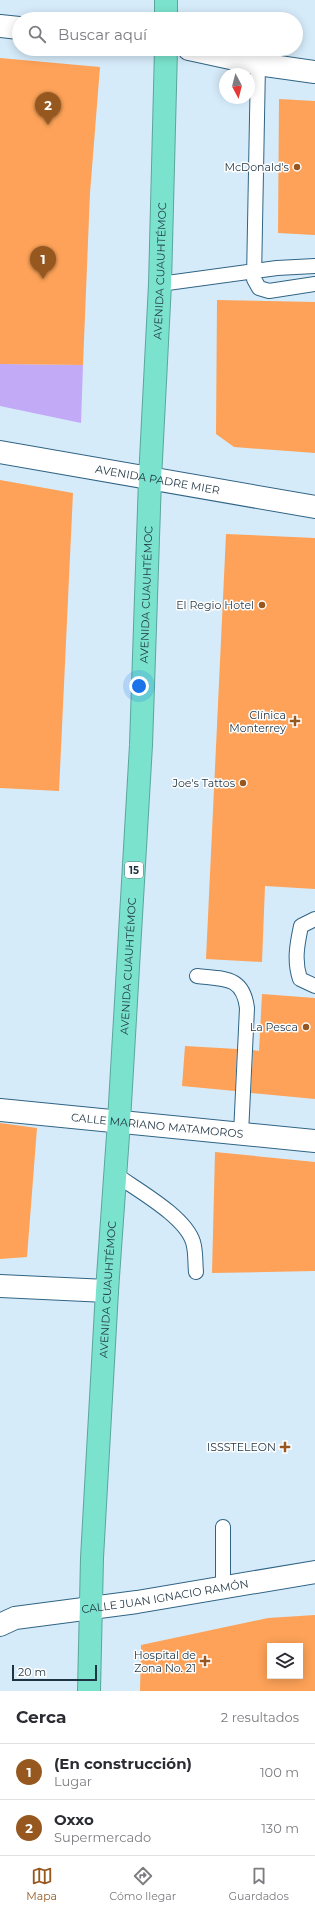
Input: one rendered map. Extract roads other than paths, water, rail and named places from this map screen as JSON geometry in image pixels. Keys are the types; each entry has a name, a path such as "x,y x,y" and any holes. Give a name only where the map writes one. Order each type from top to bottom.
{"highway":[{"path":"166,0 166,12"},
{"name":"AVENIDA CUAUHTÉMOC","path":"89,1691 89,1608 141,745 150,479 160,284 166,56"}],"street":[{"path":"0,26 12,27"},
{"path":"221,56 258,64 315,72"},
{"name":"AVENIDA PADRE MIER","path":"0,452 315,507"},
{"name":"CALLE MARIANO MATAMOROS","path":"0,1110 315,1142"},
{"path":"0,1286 107,1291"},
{"name":"CALLE JUAN IGNACIO RAMÓN","path":"5,1620 315,1572"}],"lane":[{"path":"258,64 254,279 259,288 269,291 315,284"},
{"path":"160,284 278,268 315,266"},
{"path":"315,919 301,926 296,950 296,967 300,979 315,986"},
{"path":"197,976 228,979 236,984 245,994 253,1008 241,1134"},
{"path":"115,1174 180,1220 190,1234 194,1243 196,1272"},
{"path":"222,1527 223,1587"}],"place":[{"name":"Oxxo","path":"48,125"},
{"name":"McDonald's","path":"297,167"},
{"name":"(En construcción)","path":"43,279"},
{"name":"El Regio Hotel","path":"262,605"},
{"name":"Clínica Monterrey","path":"295,721"},
{"name":"Joe's Tattos","path":"243,783"},
{"name":"La Pesca","path":"306,1027"},
{"name":"ISSSTELEON","path":"285,1447"},
{"name":"Hospital de Zona No. 21","path":"205,1661"}]}
